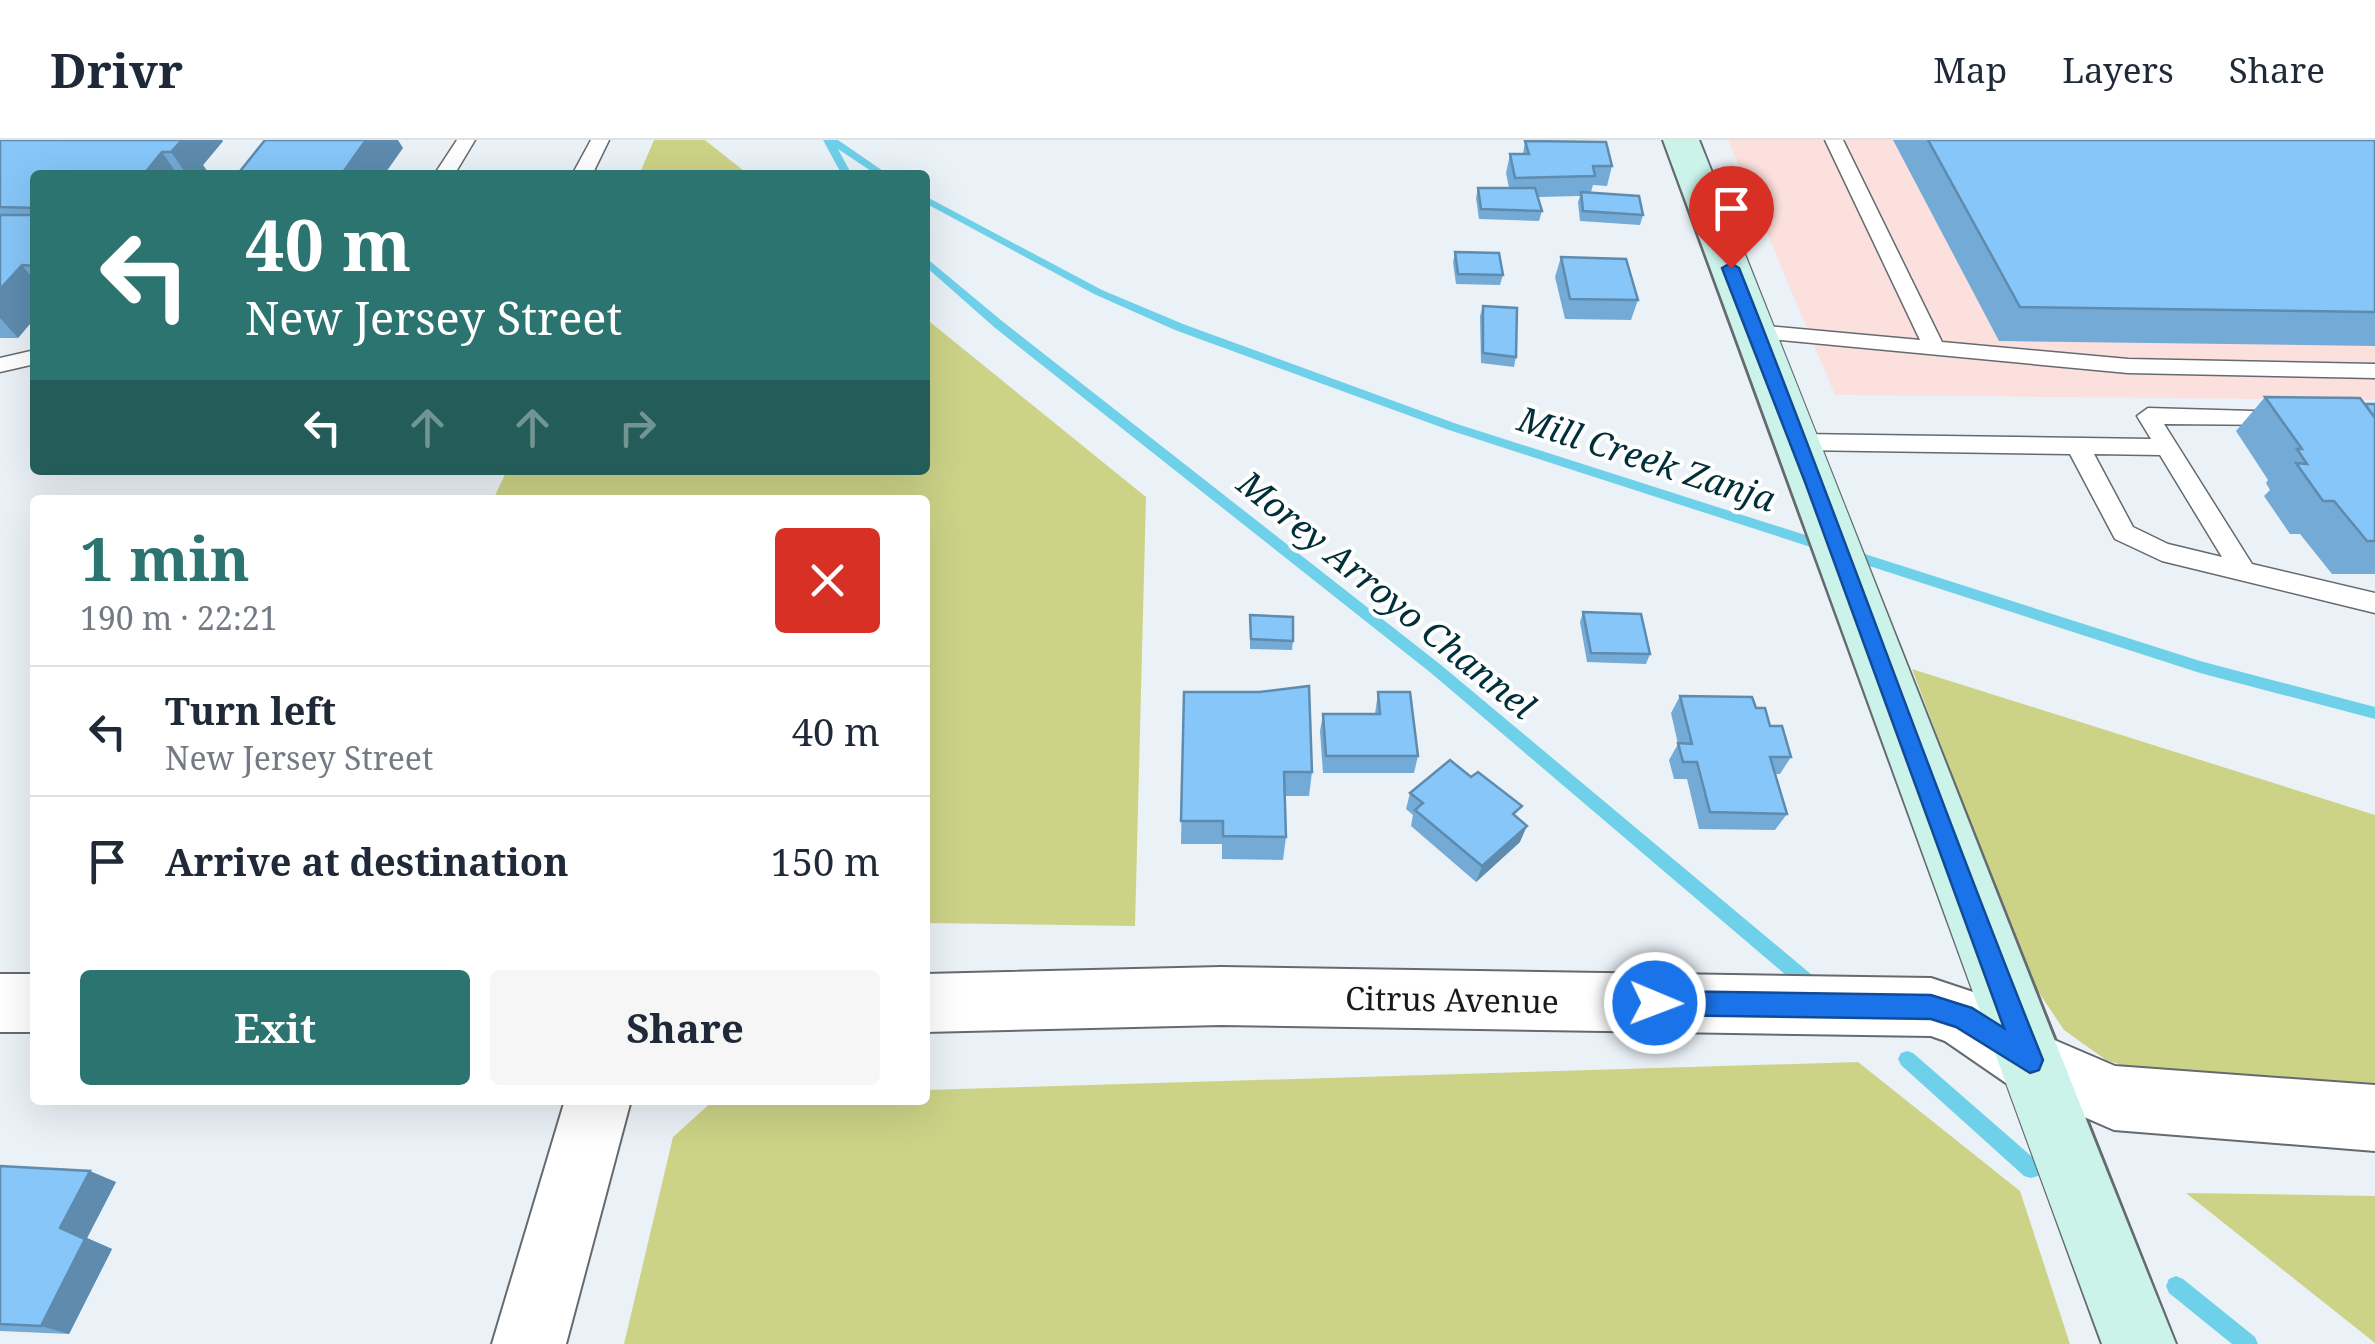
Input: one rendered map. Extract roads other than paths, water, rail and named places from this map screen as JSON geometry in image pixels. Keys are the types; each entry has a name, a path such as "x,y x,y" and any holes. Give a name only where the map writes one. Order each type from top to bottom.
{"street":[{"path":"1681,140 1799,442 2138,1344"},
{"name":"Citrus Avenue","path":"930,1004 1221,996 1931,1007 1963,1017 2030,1060 2114,1098 2320,1117 2375,1118"},
{"path":"0,1002 30,1003"},
{"path":"530,1344 597,1105"}],"lane":[{"path":"447,170 466,140"},
{"path":"585,170 600,140"},
{"path":"1834,140 1935,348"},
{"path":"1756,332 2128,366 2375,371"},
{"path":"0,365 30,359"},
{"path":"2244,572 2148,416 2299,417"},
{"path":"1799,442 2168,447"},
{"path":"2078,446 2124,532 2162,552 2375,603"}],"waterway":[{"name":"Morey Arroyo Channel","path":"828,140 844,170"},
{"name":"Mill Creek Zanja","path":"831,140 876,170"},
{"name":"Mill Creek Zanja","path":"930,202 1098,292 1179,327 1450,426 2200,667 2375,713"},
{"name":"Morey Arroyo Channel","path":"930,264 998,324 1436,669 1806,981"},
{"name":"Morey Arroyo Channel","path":"1907,1059 2031,1169"},
{"name":"Morey Arroyo Channel","path":"2176,1286 2248,1344"}]}
